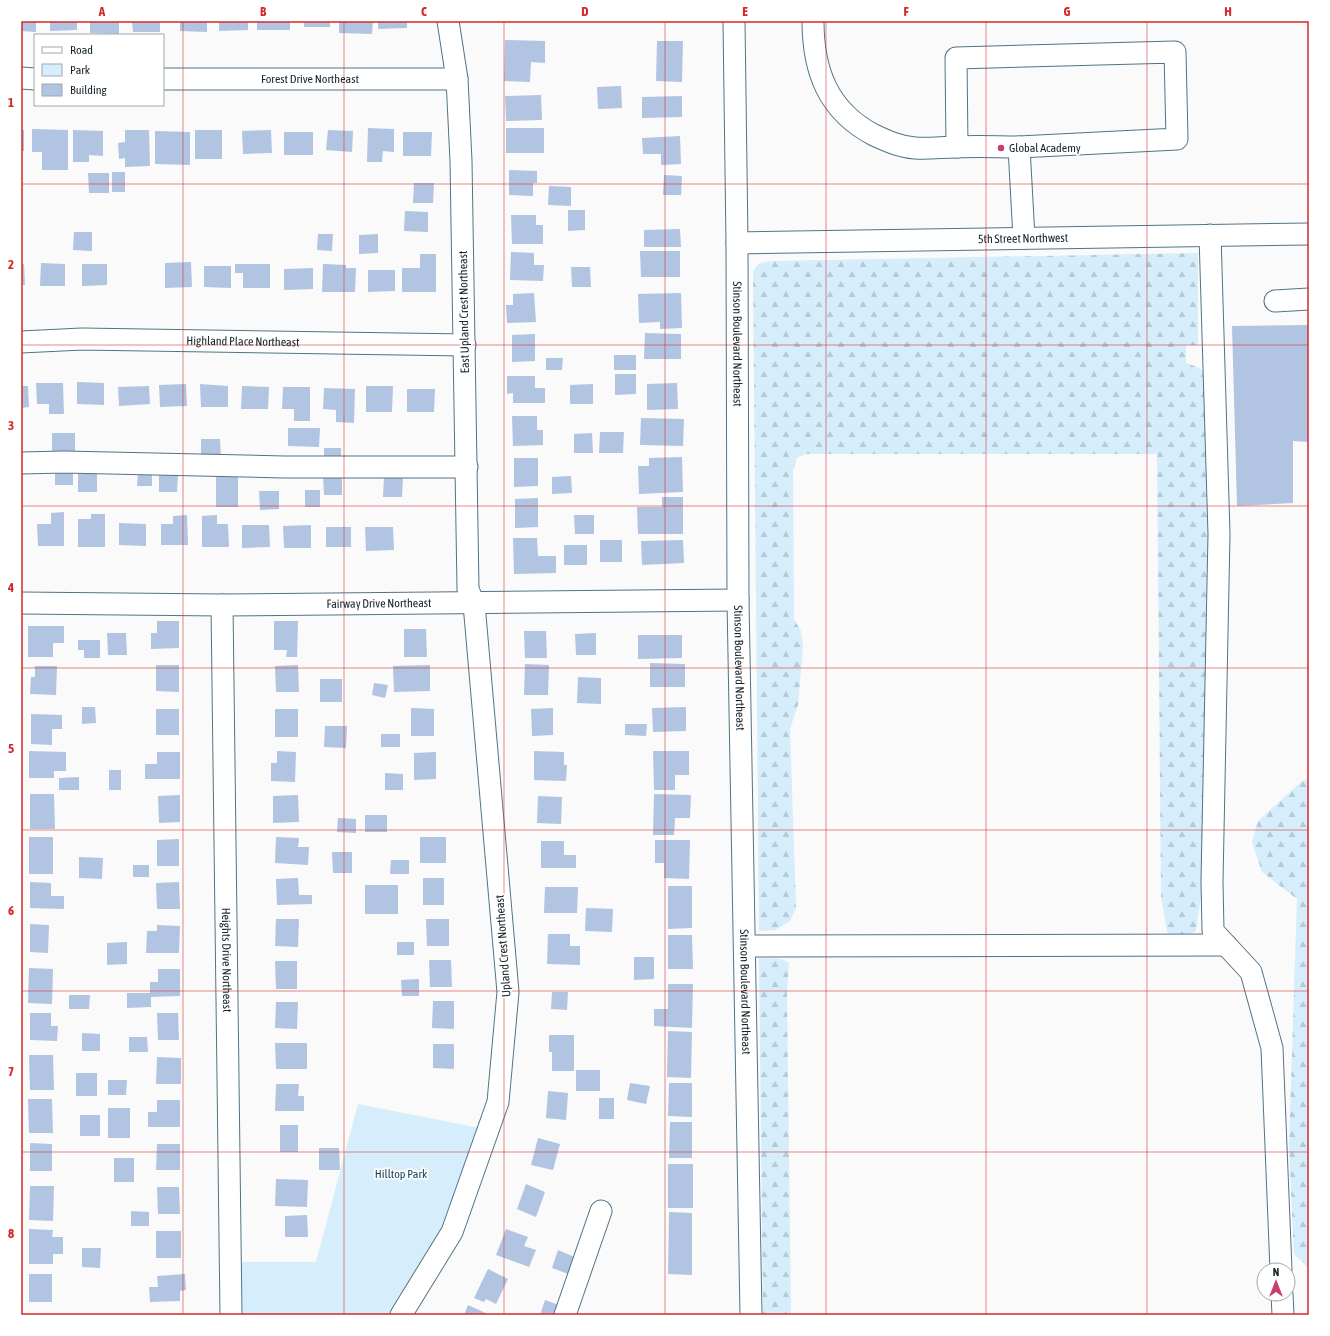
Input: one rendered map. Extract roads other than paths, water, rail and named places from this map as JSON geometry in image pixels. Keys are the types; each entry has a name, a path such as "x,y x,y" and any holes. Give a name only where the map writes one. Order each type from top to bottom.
{"street":[{"name":"East Upland Crest Northeast","path":"448,21 457,79 461,161 468,589 474,604"},
{"name":"Stinson Boulevard Northeast","path":"734,21 737,243 738,600 751,1315"},
{"path":"813,21 813,46 819,70 828,92 842,112 864,130 888,142 914,148 1019,147 1177,139 1175,52 956,58 957,147"},
{"path":"21,78 34,78"},
{"name":"Forest Drive Northeast","path":"164,79 457,79"},
{"path":"1019,147 1024,238"},
{"name":"5th Street Northwest","path":"737,243 1309,234"},
{"path":"1210,235 1219,534 1212,880 1213,930 1251,972 1272,1048 1281,1262"},
{"path":"1275,301 1309,299"},
{"name":"Highland Place Northeast","path":"21,342 82,339 465,344"},
{"path":"21,463 64,462 284,467 467,467"},
{"name":"Fairway Drive Northeast","path":"21,603 222,605 474,604 738,600"},
{"name":"Upland Crest Northeast","path":"401,1315 452,1232 498,1102 508,992 474,604"},
{"name":"Heights Drive Northeast","path":"222,605 231,1315"},
{"path":"745,946 1226,945"},
{"path":"565,1315 601,1211"},
{"path":"1282,1302 1283,1315"}],"place":[{"name":"Global Academy","path":"1001,148"}],"park label":[{"name":"Hilltop Park","path":"401,1174"}]}
